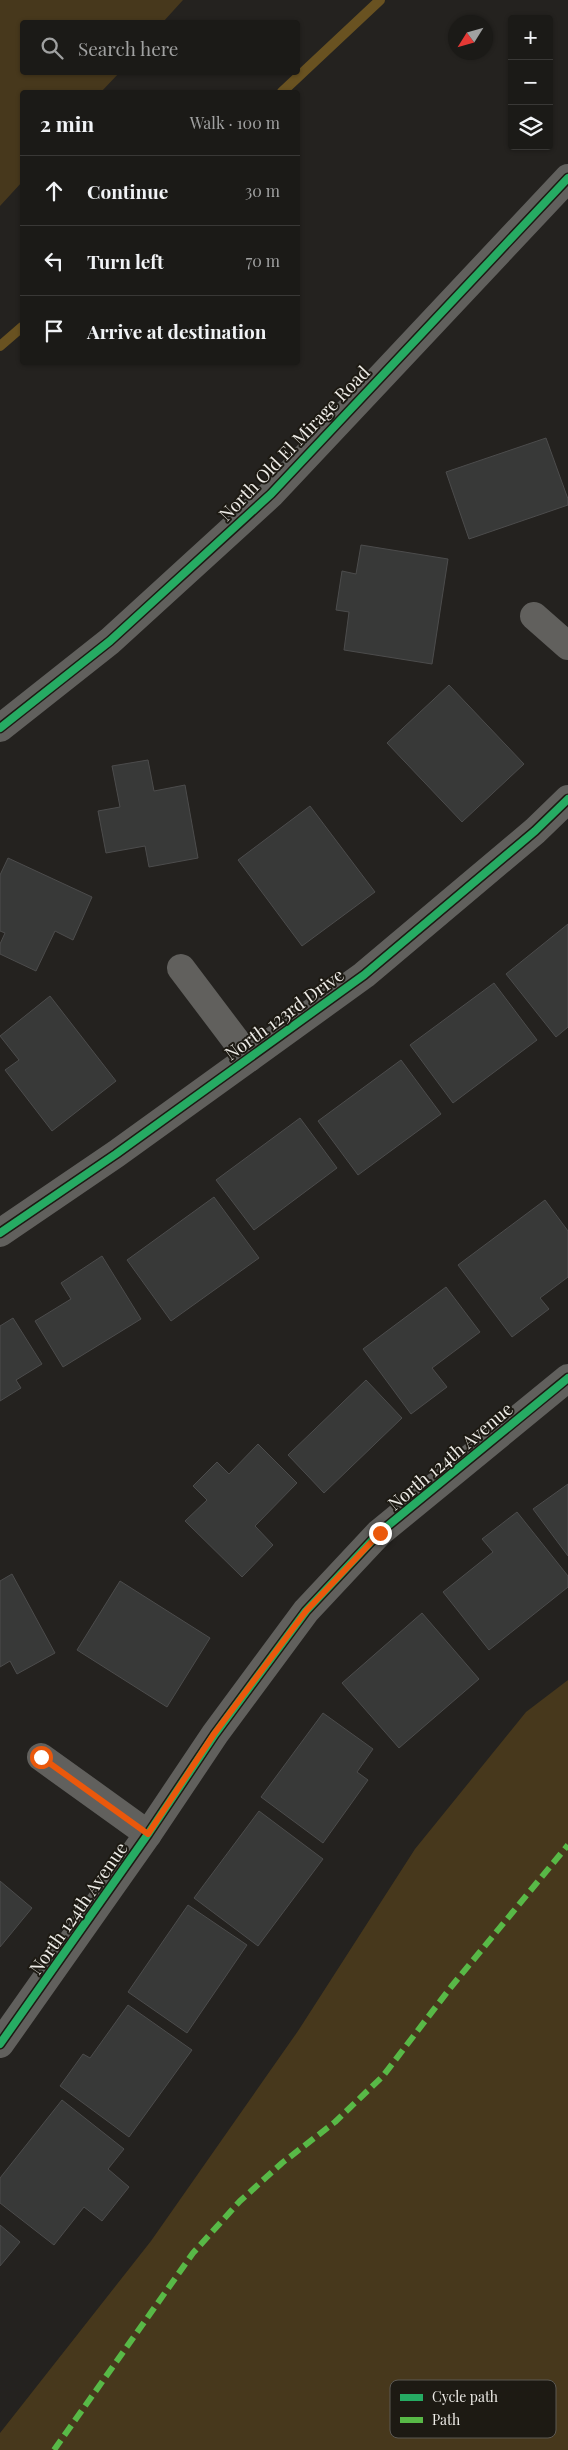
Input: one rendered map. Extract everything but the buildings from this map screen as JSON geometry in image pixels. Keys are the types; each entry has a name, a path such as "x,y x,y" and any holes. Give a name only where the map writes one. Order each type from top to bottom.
{"street":[{"name":"North Old El Mirage Road","path":"0,728 110,641 271,494 568,178"},
{"path":"534,616 568,646"},
{"name":"North 123rd Drive","path":"0,1232 116,1154 364,975 535,831 568,799"},
{"path":"181,968 249,1058"},
{"name":"North 124th Avenue","path":"0,2044 148,1834 214,1734 306,1611 380,1533 568,1378"},
{"path":"41,1757 148,1834"}],"shaded area":[{"path":"0,0 183,0 165,20 20,20 20,75 117,75 103,90 20,90 20,184 0,206"},
{"path":"568,1680 568,2450 0,2450 0,2433 151,2241 298,2031 415,1849 526,1712"}],"waterway":[{"path":"284,90 380,0"},
{"path":"0,346 20,329"}],"marked path":[{"path":"54,2450 193,2253 240,2201 282,2163 335,2122 383,2076 451,1987 568,1845"}],"cycle path":[{"path":"0,728 110,641 271,494 568,178"},
{"path":"0,1233 116,1154 364,975 535,831 568,799"},
{"path":"0,2044 148,1834 215,1734 306,1611 379,1533 568,1378"}],"route":[{"path":"41,1757 148,1834 214,1734 306,1611 380,1533"}]}
